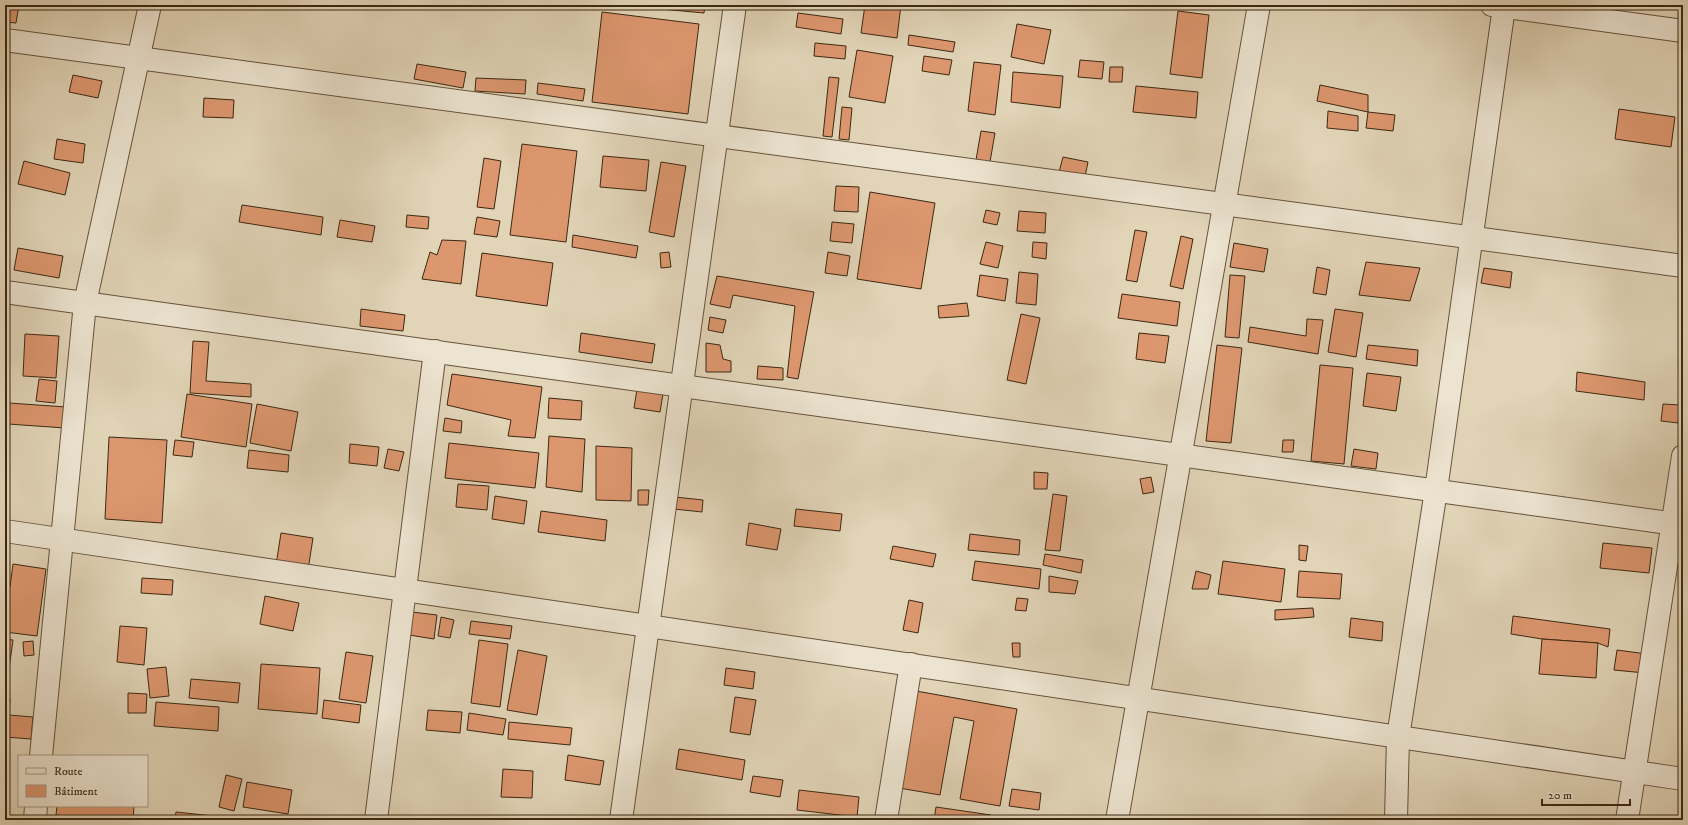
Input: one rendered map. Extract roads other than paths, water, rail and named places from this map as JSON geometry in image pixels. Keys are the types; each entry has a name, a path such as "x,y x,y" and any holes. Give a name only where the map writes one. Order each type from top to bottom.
{"street":[{"path":"41,755 85,303 150,5"},
{"path":"621,820 735,5"},
{"path":"1117,820 1259,5"},
{"path":"1396,820 1398,737 1436,490 1472,238 1498,6 1683,31"},
{"path":"5,40 1683,266"},
{"path":"5,292 1678,524"},
{"path":"376,820 435,351"},
{"path":"1627,820 1634,771 1678,524 1683,456"},
{"path":"5,531 1683,779"},
{"path":"886,820 911,664"},
{"path":"35,820 36,807"}]}
